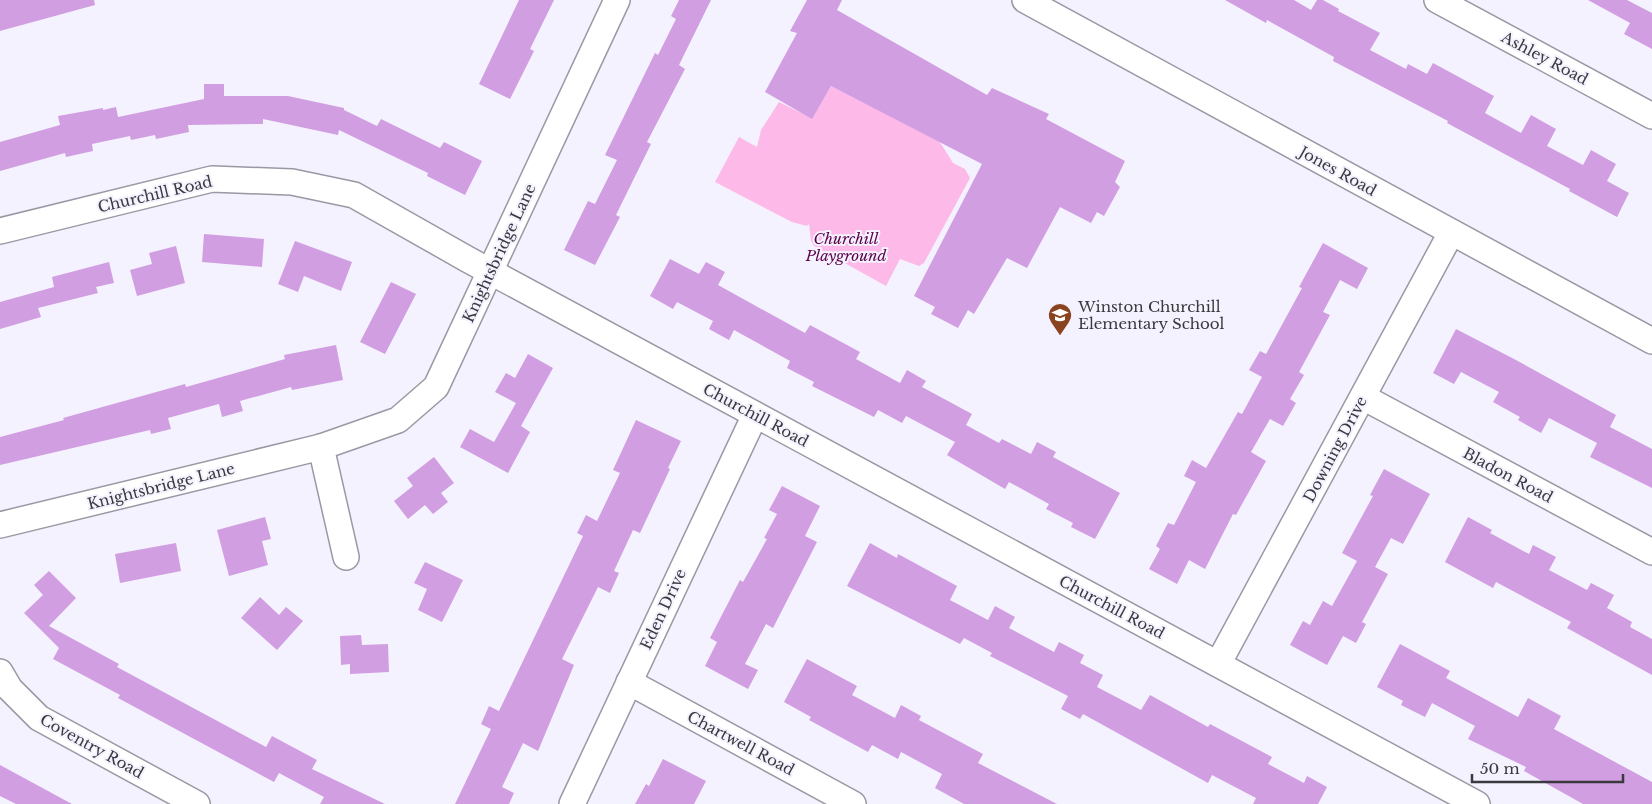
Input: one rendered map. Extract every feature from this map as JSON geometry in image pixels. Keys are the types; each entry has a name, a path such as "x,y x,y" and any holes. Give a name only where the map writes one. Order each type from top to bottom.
{"street":[{"name":"Knightsbridge Lane","path":"0,525 321,446 398,420 436,387 617,0"},
{"name":"Jones Road","path":"1025,0 1652,341"},
{"name":"Ashley Road","path":"1437,0 1652,116"},
{"name":"Churchill Road","path":"0,231 212,179 292,182 354,195 490,272 1477,804"},
{"name":"Downing Drive","path":"1218,664 1452,232"},
{"name":"Bladon Road","path":"1363,397 1652,552"},
{"name":"Eden Drive","path":"572,804 755,415"},
{"path":"321,446 346,557"},
{"name":"Coventry Road","path":"0,672 10,689 38,718 197,804"},
{"name":"Chartwell Road","path":"629,682 853,804"}],"green space":[{"name":"Churchill Playground","path":"831,86 938,139 953,163 965,169 970,178 924,263 919,266 900,259 886,286 814,246 811,241 809,224 807,226 792,222 715,182 739,137 757,147 761,130 779,102 812,118"}],"building":[{"path":"0,0 94,0 95,5 0,31"},
{"path":"519,0 554,0 530,49 534,51 510,99 479,84"},
{"path":"679,0 711,0 679,65 685,69 647,142 651,144 616,215 620,217 595,265 564,250 588,201 595,204 617,160 605,155 655,53 658,55 676,19 671,16"},
{"path":"807,0 842,0 837,10 987,95 992,88 1049,114 1046,119 1125,161 1115,182 1120,187 1104,216 1097,212 1091,223 1060,207 1027,268 1007,258 974,314 968,310 958,328 931,314 935,307 914,296 982,164 831,86 812,119 765,92 797,33 790,31"},
{"path":"1225,0 1294,0 1311,10 1317,0 1323,0 1339,9 1338,11 1380,33 1370,50 1406,69 1408,64 1427,74 1433,63 1494,96 1485,113 1521,133 1531,115 1556,129 1547,146 1583,165 1591,150 1616,164 1607,181 1629,193 1617,217 1569,191 1570,189 1447,123 1448,121 1333,61 1334,57 1267,20 1266,23"},
{"path":"1588,0 1627,0 1652,13 1652,49 1624,34 1630,23"},
{"path":"204,84 224,84 224,96 288,96 344,108 344,110 377,126 381,119 440,148 444,142 482,161 465,195 427,176 428,173 339,130 338,135 263,119 263,124 188,125 189,132 156,139 155,135 131,140 130,136 92,144 93,151 66,157 65,153 0,171 0,142 60,125 58,116 116,107 118,117 204,99"},
{"path":"204,234 264,239 262,267 202,262"},
{"path":"295,241 352,262 341,291 304,276 298,292 278,284"},
{"path":"1323,243 1368,268 1357,289 1340,280 1323,312 1330,315 1299,372 1304,375 1290,399 1296,403 1283,426 1270,419 1251,452 1266,461 1236,515 1233,514 1205,569 1189,560 1177,584 1149,569 1160,549 1156,546 1168,523 1174,525 1196,482 1184,476 1192,460 1206,468 1238,412 1242,414 1262,377 1249,370 1260,351 1266,354 1302,288 1299,287"},
{"path":"176,246 185,283 137,296 130,270 152,264 149,253"},
{"path":"670,259 699,274 706,262 725,272 718,285 805,333 810,325 860,352 856,359 900,383 907,370 926,381 922,387 972,414 966,425 999,443 1002,439 1031,454 1037,442 1056,452 1053,457 1120,493 1095,539 1071,527 1073,523 1046,509 1049,504 1009,482 1005,489 947,455 955,442 906,416 902,423 878,410 874,417 812,386 814,382 787,368 790,361 734,330 729,340 709,329 713,321 677,302 673,309 650,296"},
{"path":"109,262 114,283 96,287 98,293 38,308 41,317 0,329 0,302 54,287 52,277"},
{"path":"391,282 416,294 385,354 360,342"},
{"path":"1456,329 1616,415 1610,427 1652,449 1652,488 1590,457 1597,443 1549,418 1541,433 1518,420 1520,417 1493,402 1499,392 1461,372 1454,384 1433,373"},
{"path":"336,345 343,380 292,390 291,387 240,401 243,411 222,417 219,404 168,418 171,429 151,434 150,430 0,465 0,437 185,384 186,387 285,359 284,355"},
{"path":"528,354 553,368 521,426 530,432 508,473 460,447 470,429 494,442 516,403 495,392 506,373 515,378"},
{"path":"636,420 681,441 640,533 633,530 614,571 619,573 610,593 598,587 562,659 574,665 538,751 523,743 502,787 514,793 509,804 455,804 491,729 481,724 489,706 499,711 583,536 577,533 586,515 597,521 620,473 613,470"},
{"path":"434,457 454,483 441,493 448,502 433,514 425,505 408,519 394,501 413,486 407,478"},
{"path":"1384,469 1430,494 1403,544 1391,538 1375,567 1388,574 1362,622 1366,624 1356,643 1343,636 1327,665 1290,645 1303,621 1310,625 1323,601 1332,606 1357,561 1342,553 1373,496 1370,495"},
{"path":"782,486 820,506 805,536 817,542 773,628 766,624 745,664 758,670 748,689 705,666 717,642 710,638 740,580 743,582 767,539 764,538 777,514 769,510"},
{"path":"265,517 271,539 262,541 268,565 229,576 217,530"},
{"path":"1468,517 1492,530 1490,533 1529,554 1533,545 1556,557 1549,570 1587,590 1591,583 1614,595 1607,608 1632,622 1630,627 1652,639 1652,675 1567,628 1571,622 1496,582 1493,588 1445,562"},
{"path":"176,543 181,571 120,583 115,554"},
{"path":"870,543 897,558 898,554 957,586 950,600 988,620 995,606 1015,617 1009,628 1054,652 1059,642 1084,655 1080,663 1103,675 1097,687 1141,710 1150,695 1208,727 1210,724 1272,757 1268,764 1304,783 1307,776 1327,787 1318,804 1253,804 1256,798 1212,775 1208,783 1083,714 1080,719 1061,709 1068,696 990,656 992,653 964,638 960,644 847,586"},
{"path":"425,562 463,580 442,622 418,610 427,589 414,583"},
{"path":"49,571 76,598 49,626 119,664 117,667 266,747 272,736 317,760 312,769 385,804 320,804 324,797 279,773 274,782 118,698 120,695 53,659 59,648 24,613 43,595 34,585"},
{"path":"260,597 279,615 286,607 303,621 277,650 241,618"},
{"path":"361,635 362,645 388,644 389,672 350,674 350,664 341,665 340,636"},
{"path":"1400,644 1450,671 1446,678 1518,717 1528,698 1561,716 1554,729 1652,782 1652,804 1583,804 1524,771 1526,767 1468,739 1475,726 1432,703 1425,717 1401,705 1403,701 1377,687"},
{"path":"807,659 857,686 852,695 895,718 901,705 921,716 919,720 983,754 978,763 1057,804 964,804 935,788 942,774 901,752 898,759 872,745 868,752 809,720 811,717 784,702"},
{"path":"663,759 706,781 694,804 635,804 646,784 649,786"},
{"path":"0,765 72,804 16,804 0,796"}],"place":[{"name":"Winston Churchill Elementary School","path":"1060,336"}]}
